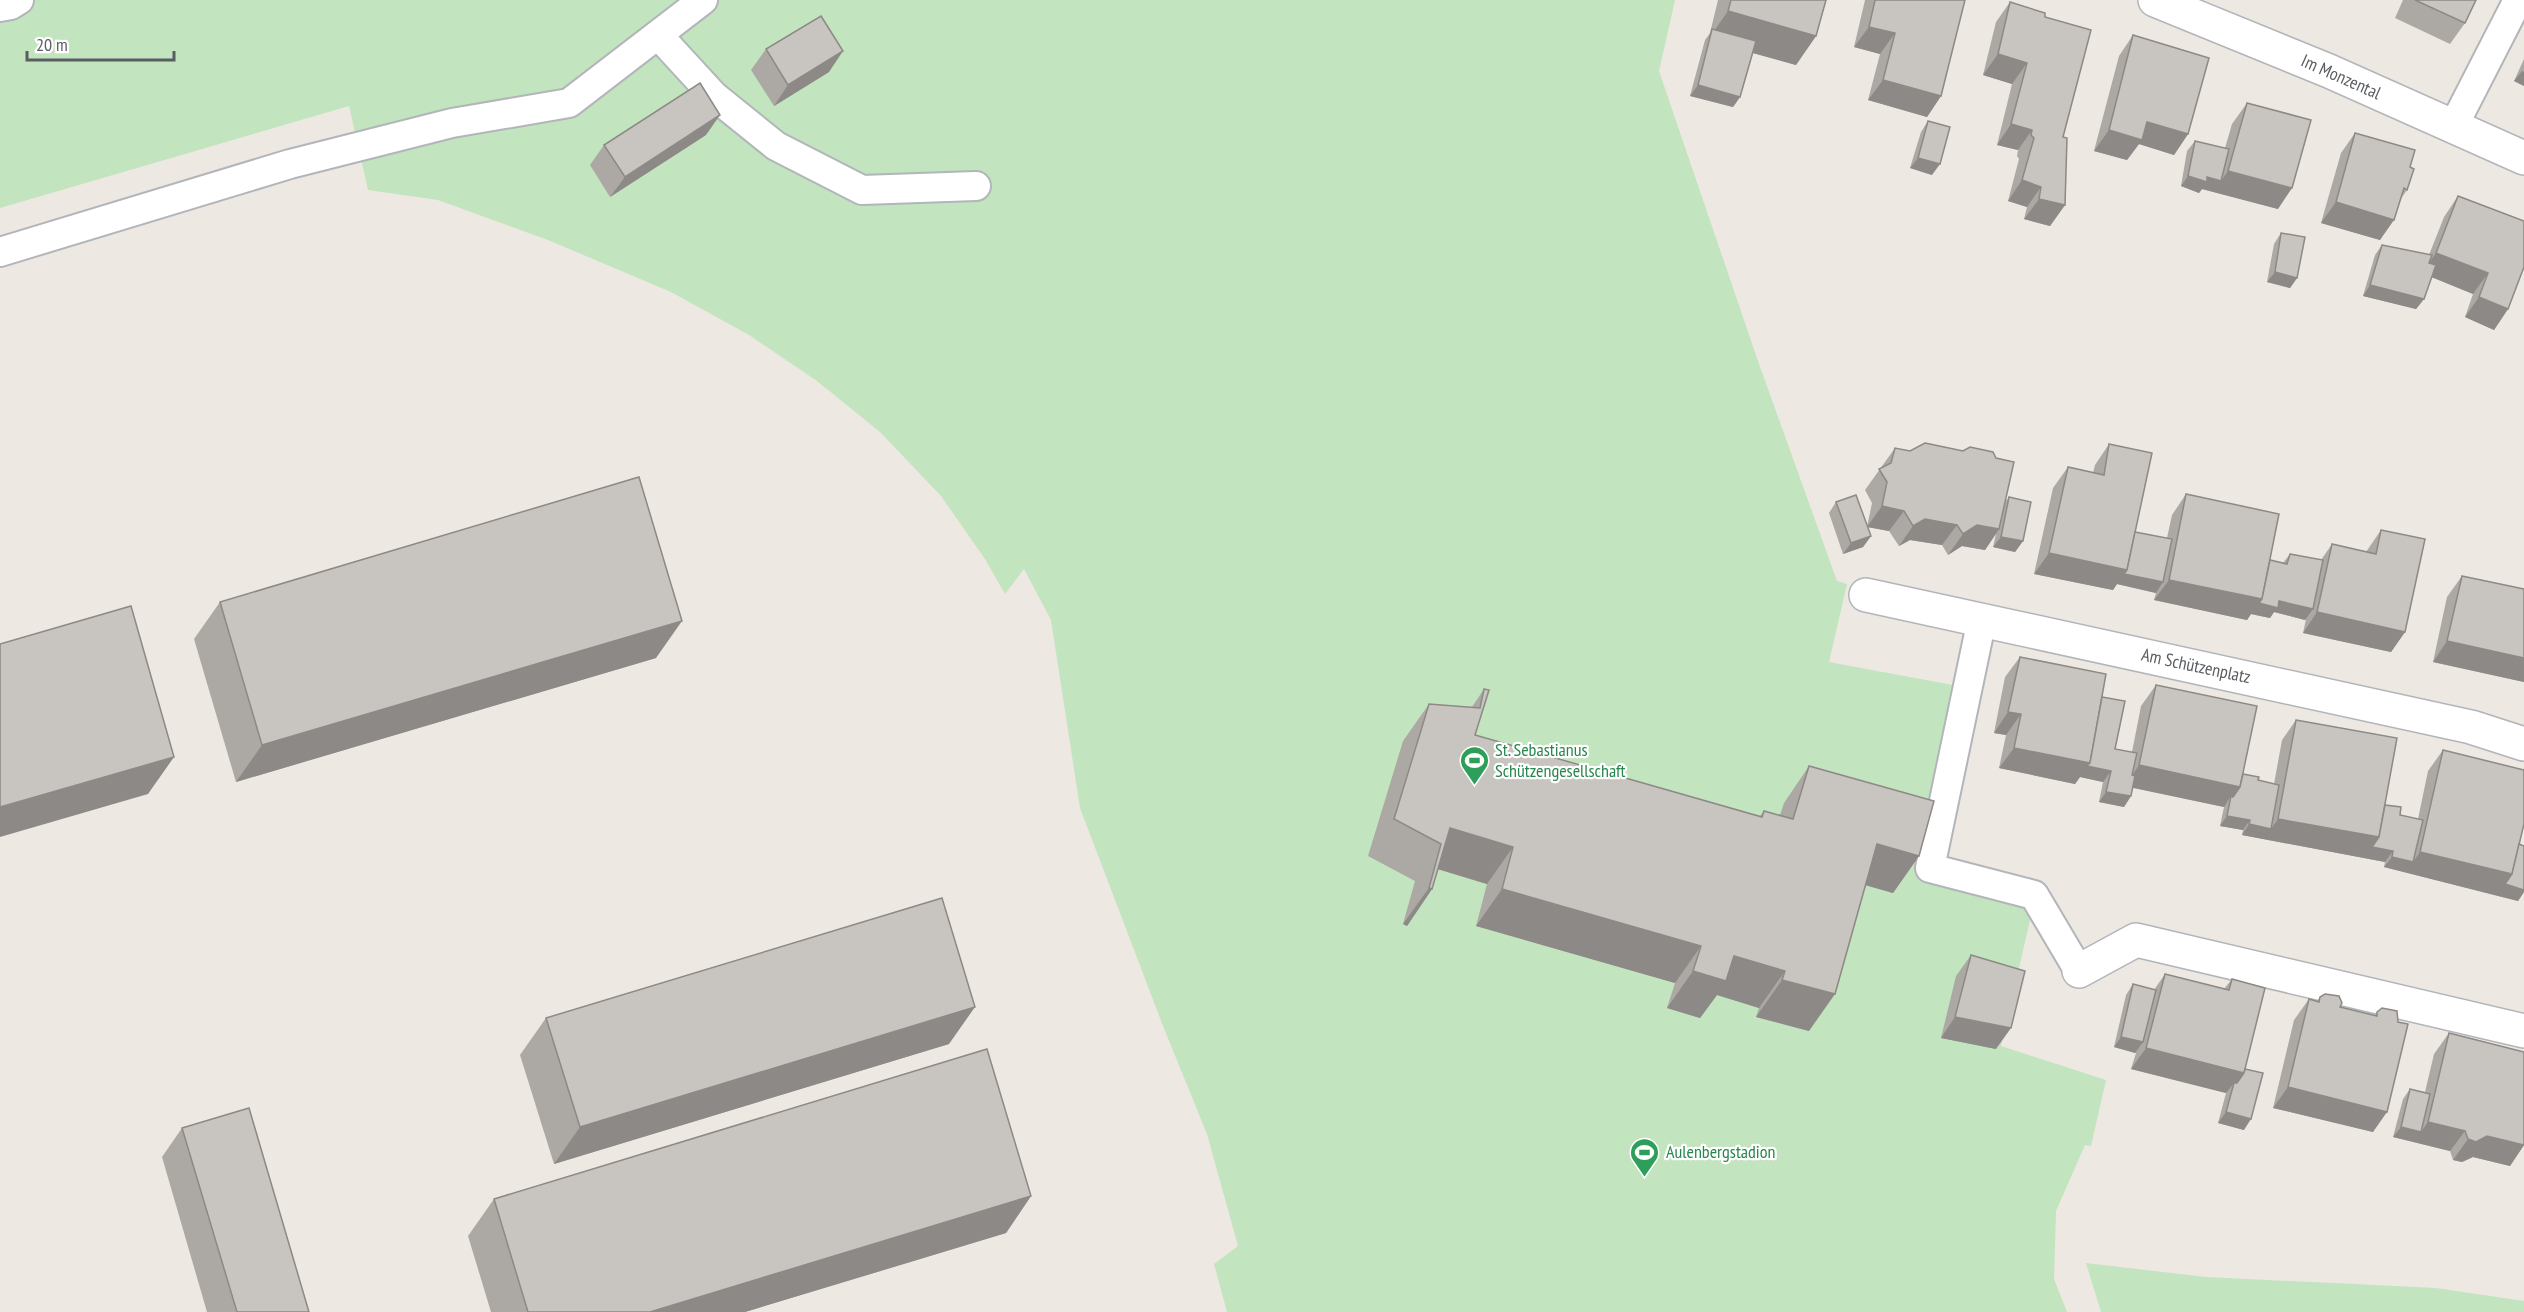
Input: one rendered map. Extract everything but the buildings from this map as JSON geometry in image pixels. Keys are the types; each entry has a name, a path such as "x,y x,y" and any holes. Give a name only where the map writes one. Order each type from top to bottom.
{"street":[{"name":"Im Monzental","path":"2156,0 2329,71 2524,159"},
{"name":"Am Schützenplatz","path":"1866,595 2472,727 2524,744"},
{"path":"2079,971 2136,940 2524,1030"}],"lane":[{"path":"0,7 19,0"},
{"path":"0,252 290,164 452,123 569,103 704,0"},
{"path":"2453,127 2518,0"},
{"path":"658,35 714,96 776,146 862,190 976,186"},
{"path":"1982,619 1930,868 2034,896 2079,971"}],"green space":[{"path":"0,0 1675,0 1659,71 1759,364 1837,581 1847,584 1829,662 1958,686 1920,877 2033,907 2001,1046 2106,1080 2091,1146 2085,1145 2056,1211 2054,1279 2067,1312 1227,1312 1214,1264 1238,1246 1207,1134 1080,808 1051,620 1024,569 1005,594 985,559 941,496 880,432 817,381 749,335 671,292 548,240 438,200 368,190 349,106 0,208"},
{"path":"2086,1263 2206,1277 2436,1288 2524,1301 2524,1312 2101,1312"}],"place":[{"name":"St. Sebastianus Schützengesellschaft","path":"1474,786"},
{"name":"Aulenbergstadion","path":"1645,1178"}]}
